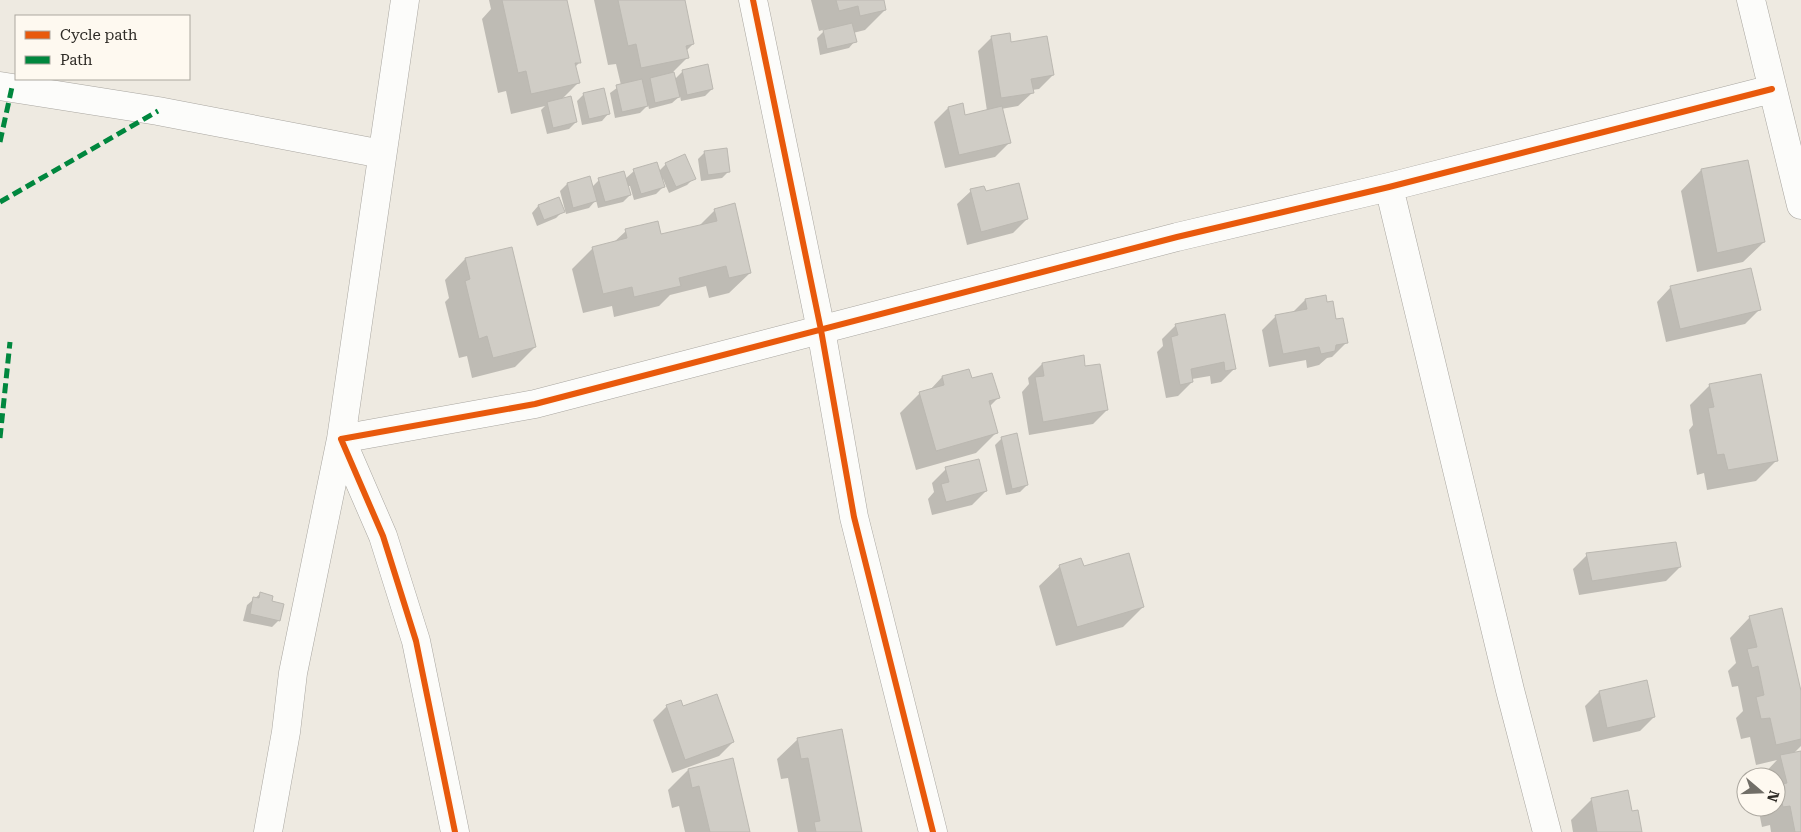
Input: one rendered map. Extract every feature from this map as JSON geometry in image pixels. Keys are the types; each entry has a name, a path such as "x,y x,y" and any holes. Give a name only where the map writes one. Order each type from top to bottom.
{"street":[{"path":"268,832 286,732 293,673 341,438 405,0"},
{"path":"752,0 821,330 854,517 933,832"},
{"path":"1751,0 1801,205"},
{"path":"0,86 158,111 382,154"},
{"path":"341,438 535,404 1177,237 1389,187 1772,89"},
{"path":"1389,187 1510,690 1547,832"},
{"path":"341,438 383,536 416,641 454,832"}],"building":[{"path":"502,0 567,0 581,63 575,63 580,83 531,94 526,71 518,73"},
{"path":"618,0 685,0 694,44 686,46 689,58 641,68 636,44 628,46"},
{"path":"836,0 884,0 886,10 860,16 858,6 839,11"},
{"path":"852,23 857,42 827,49 823,30"},
{"path":"1010,33 1011,42 1047,36 1054,75 1031,79 1034,93 1001,98 991,36"},
{"path":"708,64 713,89 687,95 682,70"},
{"path":"674,72 680,97 655,103 650,78"},
{"path":"642,79 648,106 622,112 616,85"},
{"path":"604,88 610,114 589,119 583,93"},
{"path":"571,96 577,122 553,128 547,102"},
{"path":"963,103 965,115 1002,106 1011,143 959,155 948,107"},
{"path":"727,148 730,172 708,175 704,151"},
{"path":"685,154 696,179 676,187 665,163"},
{"path":"1748,160 1765,242 1717,253 1701,169"},
{"path":"657,162 665,187 641,194 633,169"},
{"path":"624,171 631,195 605,202 598,178"},
{"path":"590,176 597,201 573,208 567,183"},
{"path":"1019,183 1028,219 981,232 970,189 984,186 986,191"},
{"path":"559,197 565,212 544,220 538,205"},
{"path":"735,203 751,273 729,278 726,266 679,278 681,286 634,297 632,287 603,294 592,247 627,238 625,229 658,221 661,234 717,221 714,209"},
{"path":"512,247 536,347 493,358 487,336 479,339 465,281 470,279 465,258"},
{"path":"1751,268 1761,310 1680,329 1670,286"},
{"path":"1326,295 1327,302 1333,301 1336,319 1343,318 1348,343 1336,345 1335,351 1321,354 1319,347 1283,354 1275,315 1307,309 1305,299"},
{"path":"1225,314 1236,369 1225,371 1224,362 1191,369 1193,382 1180,385 1171,337 1178,335 1175,324"},
{"path":"1084,355 1085,366 1100,364 1108,410 1043,422 1035,377 1044,376 1042,363"},
{"path":"969,369 972,378 992,373 1000,398 989,401 998,433 936,451 919,392 944,385 942,376"},
{"path":"1761,374 1778,461 1728,470 1724,454 1717,455 1708,408 1714,407 1709,384"},
{"path":"1017,433 1028,485 1012,489 1001,437"},
{"path":"979,459 987,491 946,502 941,484 949,482 945,467"},
{"path":"1676,542 1681,567 1592,581 1586,553"},
{"path":"1129,553 1144,607 1077,627 1059,565 1081,558 1084,566"},
{"path":"260,592 273,596 272,601 284,604 280,621 250,614 253,597 259,598"},
{"path":"1782,608 1801,691 1801,739 1776,745 1770,718 1761,719 1756,697 1764,695 1758,666 1752,668 1747,649 1757,647 1749,616"},
{"path":"1647,680 1655,717 1607,728 1599,691"},
{"path":"717,694 734,742 685,760 666,705 681,700 683,706"},
{"path":"842,729 862,832 816,832 814,822 820,821 808,758 801,759 797,738"},
{"path":"1801,751 1801,832 1795,832 1790,806 1786,807 1786,767 1783,767 1780,755"},
{"path":"733,758 750,832 710,832 699,786 692,788 688,769"},
{"path":"1628,790 1632,811 1638,810 1642,832 1597,832 1591,798"}],"marked path":[{"path":"0,142 12,87"},
{"path":"0,202 158,111"},
{"path":"0,438 10,342"}],"cycle path":[{"path":"753,0 821,330 854,517 933,832"},
{"path":"455,832 416,641 383,536 341,439 535,404 1177,237 1389,187 1772,89"}]}
